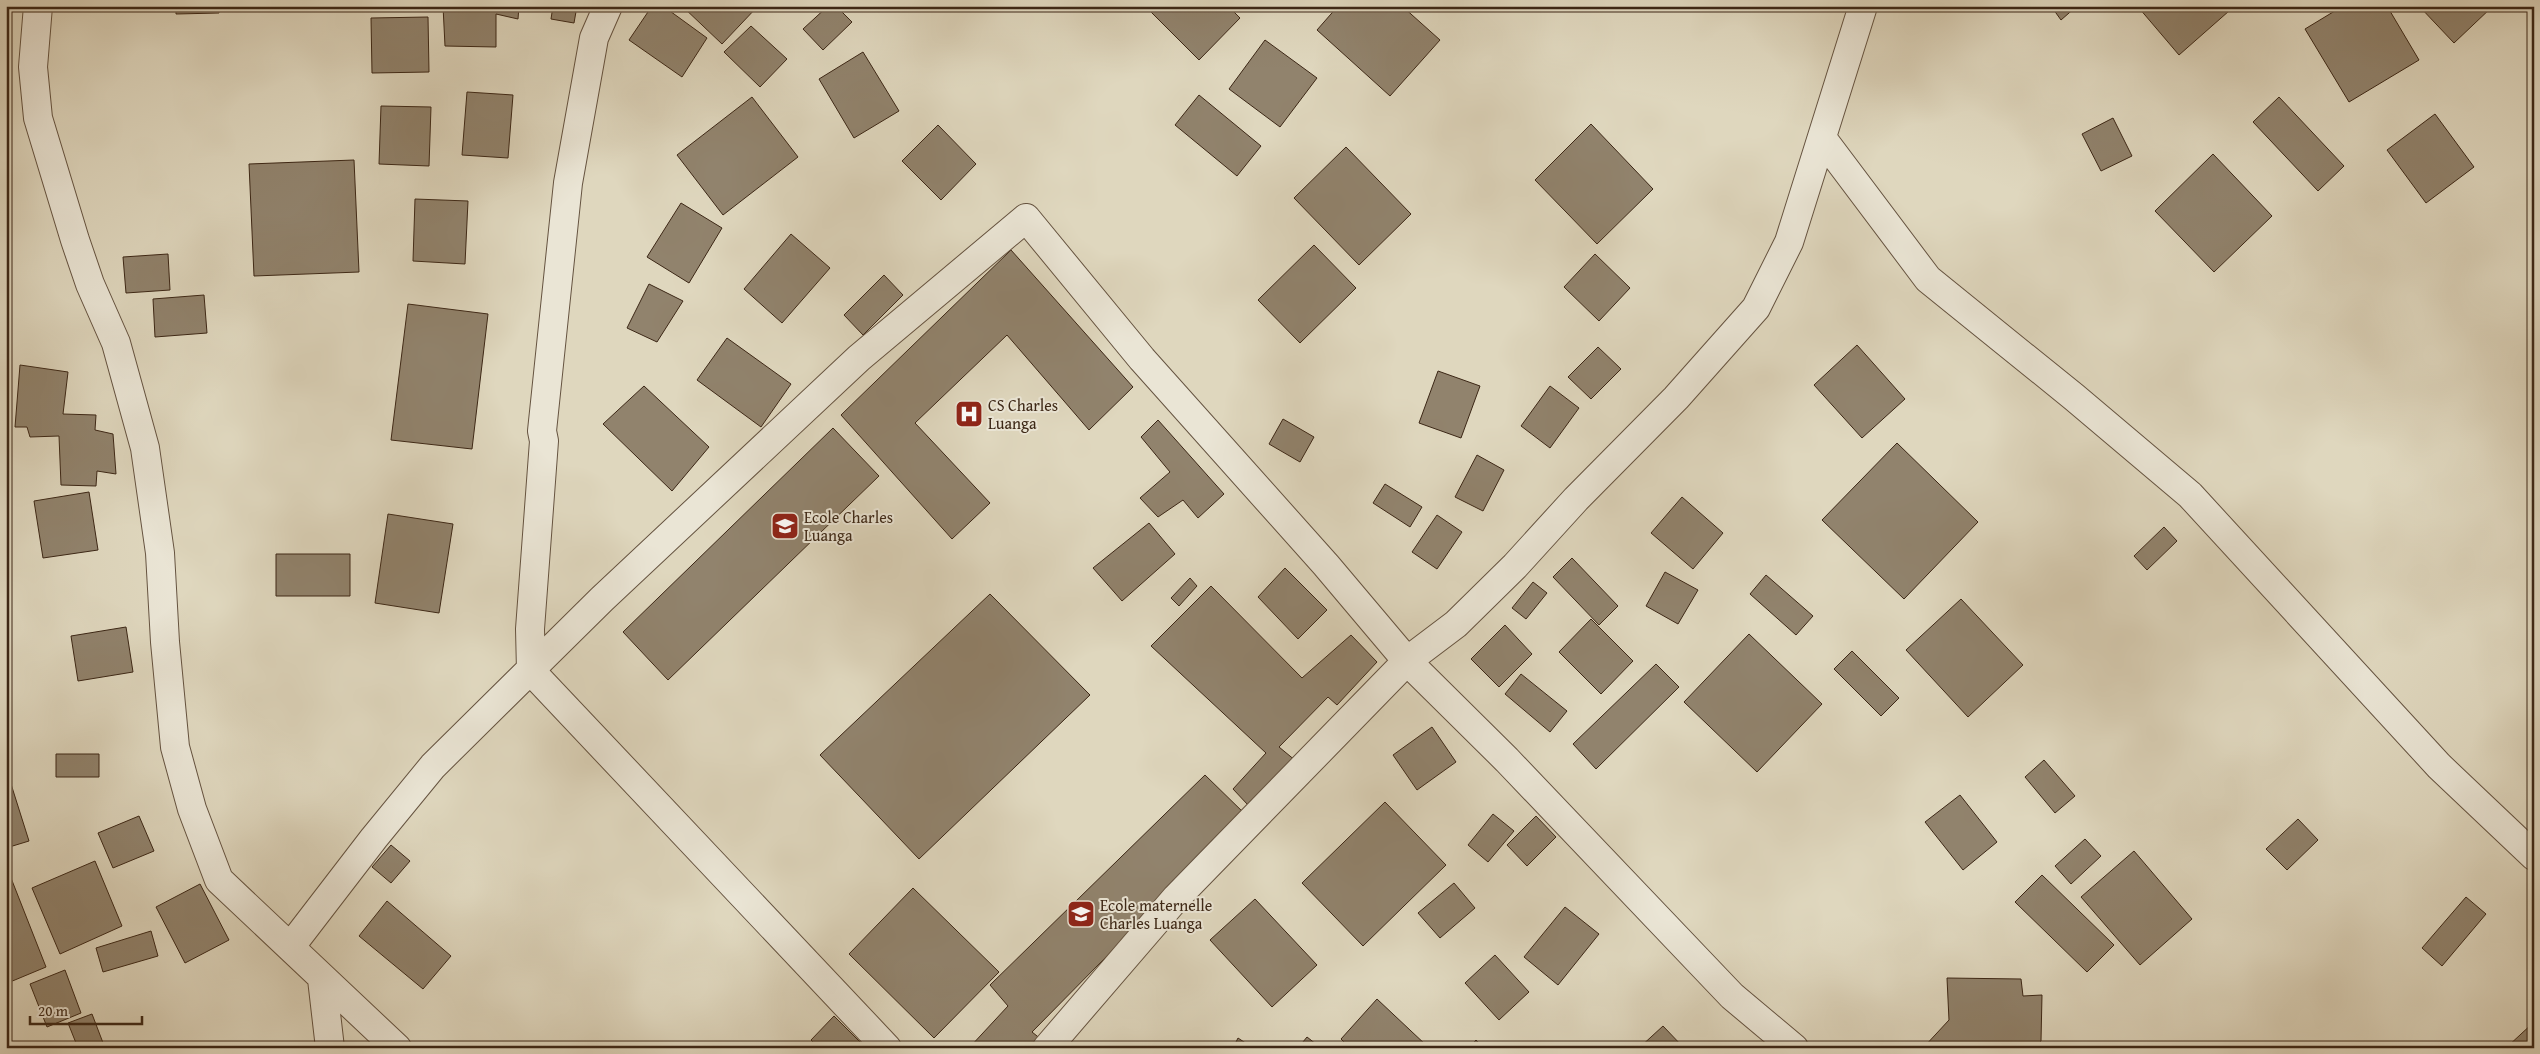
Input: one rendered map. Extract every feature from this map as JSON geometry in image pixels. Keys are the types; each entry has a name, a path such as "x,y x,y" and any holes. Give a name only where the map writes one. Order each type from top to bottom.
{"street":[{"path":"38,6 33,66 38,118 90,284 116,343 145,448 160,553 165,642 175,747 192,809 219,880 397,1048"},
{"path":"608,6 594,38 568,183 542,431 530,629 530,671 887,1048"},
{"path":"1047,1048 1176,898 1407,661 1456,624 1515,566 1576,499 1676,398 1756,308 1789,242 1863,6"},
{"path":"1822,138 1928,279 2074,397 2190,495 2439,766 2534,856"},
{"path":"291,946 374,838 433,766 602,599 859,358 1026,218 1142,358 1326,565 1407,661 1507,760 1732,996 1794,1048"},
{"path":"322,979 330,1048"}],"building":[{"path":"176,6 219,6 219,13 176,14"},
{"path":"443,6 519,6 518,19 496,14 496,47 445,46"},
{"path":"553,6 577,6 574,23 551,19"},
{"path":"652,6 663,6 707,38 682,77 629,40"},
{"path":"682,6 758,6 722,44"},
{"path":"828,6 836,6 852,22 823,50 803,29"},
{"path":"1145,6 1228,6 1240,18 1199,60"},
{"path":"1338,6 1402,6 1440,40 1390,96 1317,30"},
{"path":"2051,6 2077,6 2061,20"},
{"path":"2141,6 2225,6 2229,11 2179,55 2139,8"},
{"path":"2343,6 2387,6 2419,60 2349,102 2305,29"},
{"path":"2419,6 2493,6 2454,43"},
{"path":"428,17 429,72 372,73 371,18"},
{"path":"751,26 787,59 760,87 724,52"},
{"path":"1265,40 1317,78 1280,127 1229,89"},
{"path":"863,52 899,111 854,138 819,79"},
{"path":"467,92 513,95 508,158 462,155"},
{"path":"1199,95 1261,146 1237,176 1175,125"},
{"path":"752,97 798,157 723,215 677,155"},
{"path":"2279,97 2344,166 2318,191 2253,122"},
{"path":"381,106 431,107 429,166 379,164"},
{"path":"2435,114 2474,167 2426,203 2387,150"},
{"path":"2113,118 2132,156 2101,171 2082,134"},
{"path":"1591,124 1653,189 1597,244 1535,180"},
{"path":"938,125 976,164 941,200 902,161"},
{"path":"1346,147 1411,214 1359,265 1294,198"},
{"path":"2213,154 2272,216 2214,272 2155,211"},
{"path":"354,160 359,272 254,276 249,164"},
{"path":"415,199 468,201 465,264 413,261"},
{"path":"681,203 722,228 689,283 647,257"},
{"path":"791,234 830,268 782,323 744,289"},
{"path":"1314,245 1356,288 1300,343 1258,300"},
{"path":"1011,250 1133,387 1089,430 1007,335 915,423 990,503 952,539 841,415"},
{"path":"168,254 170,290 126,293 123,257"},
{"path":"1595,254 1630,288 1599,321 1564,287"},
{"path":"884,275 903,295 863,335 844,315"},
{"path":"649,284 683,301 657,342 627,328"},
{"path":"204,295 207,333 155,337 153,299"},
{"path":"408,304 488,314 472,449 391,440"},
{"path":"727,338 791,384 761,427 697,380"},
{"path":"1857,345 1905,399 1862,438 1814,385"},
{"path":"1598,347 1621,369 1591,399 1568,377"},
{"path":"20,365 68,372 63,414 96,415 95,430 113,434 116,474 97,471 96,486 61,485 59,436 30,437 27,427 15,427"},
{"path":"1438,371 1480,386 1461,438 1419,423"},
{"path":"6,386 10,386 9,439 6,439"},
{"path":"644,386 709,447 672,491 603,424"},
{"path":"1550,386 1579,408 1550,448 1521,426"},
{"path":"1283,419 1314,437 1300,462 1269,444"},
{"path":"1158,420 1224,494 1198,518 1183,500 1158,517 1140,498 1170,472 1141,437"},
{"path":"833,428 879,476 668,680 623,632"},
{"path":"1897,443 1978,522 1904,599 1822,520"},
{"path":"1477,455 1504,470 1483,511 1455,497"},
{"path":"1385,484 1422,507 1410,527 1373,503"},
{"path":"89,492 98,550 43,558 34,501"},
{"path":"1682,497 1723,533 1693,569 1651,533"},
{"path":"388,514 453,524 439,613 375,603"},
{"path":"1437,515 1462,532 1437,569 1412,552"},
{"path":"1149,523 1175,554 1122,601 1093,568"},
{"path":"2164,527 2177,541 2147,570 2134,556"},
{"path":"276,554 350,554 350,596 276,596"},
{"path":"1572,558 1618,606 1599,625 1553,577"},
{"path":"1285,568 1327,610 1298,639 1258,597"},
{"path":"1665,572 1698,590 1678,624 1646,606"},
{"path":"1766,575 1813,616 1796,635 1750,594"},
{"path":"1190,578 1197,586 1179,606 1171,598"},
{"path":"1533,582 1547,593 1526,619 1512,608"},
{"path":"1211,586 1302,678 1351,635 1377,662 1337,705 1328,697 1279,747 1296,761 1248,805 1233,789 1266,753 1151,646"},
{"path":"990,594 1090,695 919,859 820,755"},
{"path":"1961,599 2023,665 1968,717 1906,650"},
{"path":"6,618 11,647 6,647"},
{"path":"1591,619 1633,661 1601,694 1559,652"},
{"path":"1505,625 1532,654 1499,687 1471,659"},
{"path":"126,627 133,672 78,681 71,636"},
{"path":"1749,634 1822,704 1757,772 1684,702"},
{"path":"1852,651 1899,698 1881,716 1834,669"},
{"path":"1656,664 1679,687 1596,769 1573,744"},
{"path":"1521,674 1567,711 1550,732 1505,694"},
{"path":"1432,727 1456,762 1417,790 1393,755"},
{"path":"56,754 99,754 99,777 56,777"},
{"path":"2044,760 2075,796 2055,813 2025,777"},
{"path":"1205,775 1246,815 1032,1032 1042,1040 1035,1048 969,1048 1008,1006 990,985"},
{"path":"11,784 29,841 6,848 6,786"},
{"path":"1960,795 1997,842 1963,870 1925,822"},
{"path":"1385,802 1446,865 1363,946 1302,883"},
{"path":"1493,814 1514,831 1488,862 1468,845"},
{"path":"139,816 154,851 113,868 98,833"},
{"path":"1536,816 1556,837 1527,866 1507,845"},
{"path":"2298,819 2318,840 2287,870 2266,849"},
{"path":"2085,839 2101,856 2071,884 2055,866"},
{"path":"391,845 410,861 391,883 372,867"},
{"path":"2134,851 2192,919 2140,965 2081,897"},
{"path":"95,861 122,926 60,954 32,888"},
{"path":"2042,875 2114,945 2087,972 2015,902"},
{"path":"11,878 46,967 10,982 6,972 6,880"},
{"path":"1454,883 1475,908 1440,938 1418,913"},
{"path":"200,884 229,940 185,963 156,907"},
{"path":"913,888 999,972 934,1038 849,954"},
{"path":"2466,897 2486,914 2442,966 2422,948"},
{"path":"1255,899 1317,965 1272,1007 1210,940"},
{"path":"387,901 451,956 423,989 359,936"},
{"path":"1565,907 1599,934 1558,985 1524,957"},
{"path":"151,931 158,956 103,972 96,948"},
{"path":"1495,955 1529,992 1499,1020 1465,983"},
{"path":"65,970 81,1013 47,1027 30,984"},
{"path":"1947,978 2021,979 2023,996 2042,995 2041,1041 2034,1048 1923,1048 1949,1020"},
{"path":"1377,999 1427,1046 1426,1048 1350,1048 1341,1039"},
{"path":"92,1014 105,1048 78,1048 68,1023"},
{"path":"834,1016 866,1048 819,1048 811,1040"},
{"path":"2534,1022 2534,1048 2507,1047"},
{"path":"1663,1026 1684,1048 1639,1048"},
{"path":"1307,1037 1321,1048 1298,1048"},
{"path":"1238,1038 1253,1048 1233,1048"},
{"path":"1476,1040 1483,1048 1469,1048"}],"place":[{"name":"CS Charles Luanga","path":"969,414"},
{"name":"Ecole Charles Luanga","path":"785,526"},
{"name":"Ecole maternelle Charles Luanga","path":"1081,914"}]}
